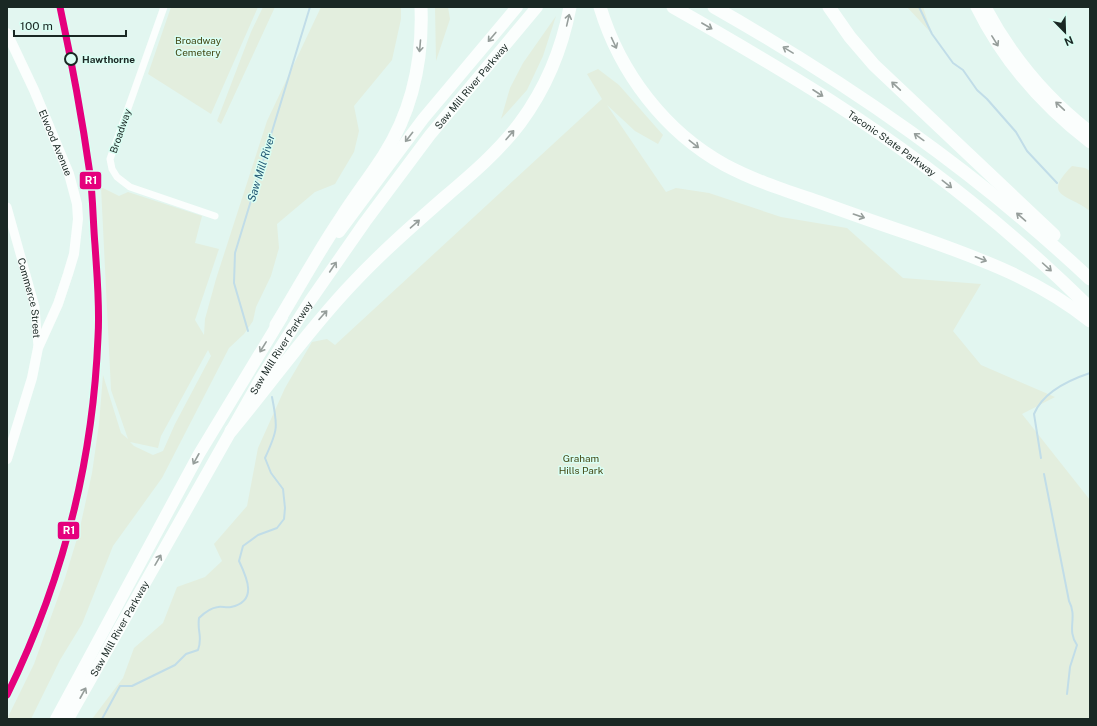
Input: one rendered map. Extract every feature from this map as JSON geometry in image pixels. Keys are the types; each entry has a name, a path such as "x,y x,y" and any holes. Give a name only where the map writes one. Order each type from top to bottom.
{"highway":[{"path":"276,325 340,219 378,165 398,128 409,101 416,74 420,48 421,7"},
{"name":"Saw Mill River Parkway","path":"56,719 199,454 276,325 329,246 392,159 444,93 517,7"},
{"name":"Saw Mill River Parkway","path":"68,719 231,431 286,339 365,222 456,103 537,7"},
{"path":"231,431 298,345 342,294 393,244 491,156 520,123 536,99 556,60 570,7"},
{"path":"600,7 618,54 645,95 676,130 713,158 760,182 1004,269 1050,292 1090,322"},
{"name":"Taconic State Parkway","path":"673,7 787,73 894,144 986,215 1048,268 1090,308"},
{"name":"Taconic State Parkway","path":"714,7 815,66 912,131 998,198 1086,275"},
{"path":"829,7 850,38 874,65 1041,222 1086,275"}],"main road":[{"path":"976,7 997,45 1020,77 1048,108 1090,143"},
{"path":"986,7 1008,45 1033,78 1060,106 1090,131"},
{"name":"Elwood Avenue","path":"7,33 64,161 74,189 77,204 77,234 72,260 58,304 38,348"},
{"name":"Commerce Street","path":"7,459 32,378 38,348"}],"street":[{"name":"Broadway","path":"164,7 110,159 112,169 117,177 130,187 215,216"},
{"name":"Commerce Street","path":"7,207 35,307 38,348"}],"green space":[{"name":"Broadway Cemetery","path":"171,7 258,7 211,114 148,74"},
{"path":"263,7 275,7 221,124 217,121 251,32"},
{"path":"321,7 401,7 401,19 392,60 354,106 359,131 354,152 335,184 315,192 277,224 279,248 271,276 256,307 253,321 244,334 229,348 162,478 113,546 82,624 60,660 31,719 7,719 34,664 65,578 79,532 92,473 99,424 103,375 121,433 128,439 111,390 101,187 119,196 128,192 202,216 195,243 219,249 195,320 204,335 205,319 216,279 267,121","holes":["208,350 211,356 175,424 163,451 153,455 134,446 130,442 158,448 161,436"]},
{"path":"435,7 448,7 450,19 436,61"},
{"path":"907,7 923,7 932,34"},
{"path":"556,16 543,56 527,90 501,119 510,88 523,63"},
{"name":"Graham Hills Park","path":"598,69 619,85 663,135 658,144 635,131 607,105 666,192 676,188 709,193 781,217 847,228 903,278 981,284 953,331 981,365 1055,397 1022,414 1090,500 1090,719 92,719 123,678 134,648 163,623 177,587 205,577 222,561 214,544 247,506 258,448 285,388 312,342 327,339 335,345 602,99 587,74"},
{"path":"1072,166 1085,168 1090,171 1090,211 1061,194 1058,189 1063,176"}],"waterway":[{"name":"Saw Mill River","path":"248,331 234,283 235,253 310,7"},
{"path":"919,7 932,34 953,63 963,70 977,90 987,99 1016,132 1027,151 1057,183"},
{"path":"1041,458 1034,414 1038,406 1050,393 1065,383 1090,373"},
{"name":"Saw Mill River","path":"102,719 120,686 132,686 175,665 186,654 198,650 200,641 199,618 203,614 212,608 231,607 245,600 248,594 247,581 239,561 243,546 258,535 277,528 284,519 285,508 283,489 271,473 265,458 276,428 272,397"},
{"path":"1044,474 1071,607 1072,634 1077,645 1070,667 1067,694"}],"transit line":[{"name":"R1","path":"7,695 44,609 59,565 82,475 95,383 99,326 91,183 69,49 60,7"}],"place":[{"name":"Hawthorne","path":"71,59"}]}
